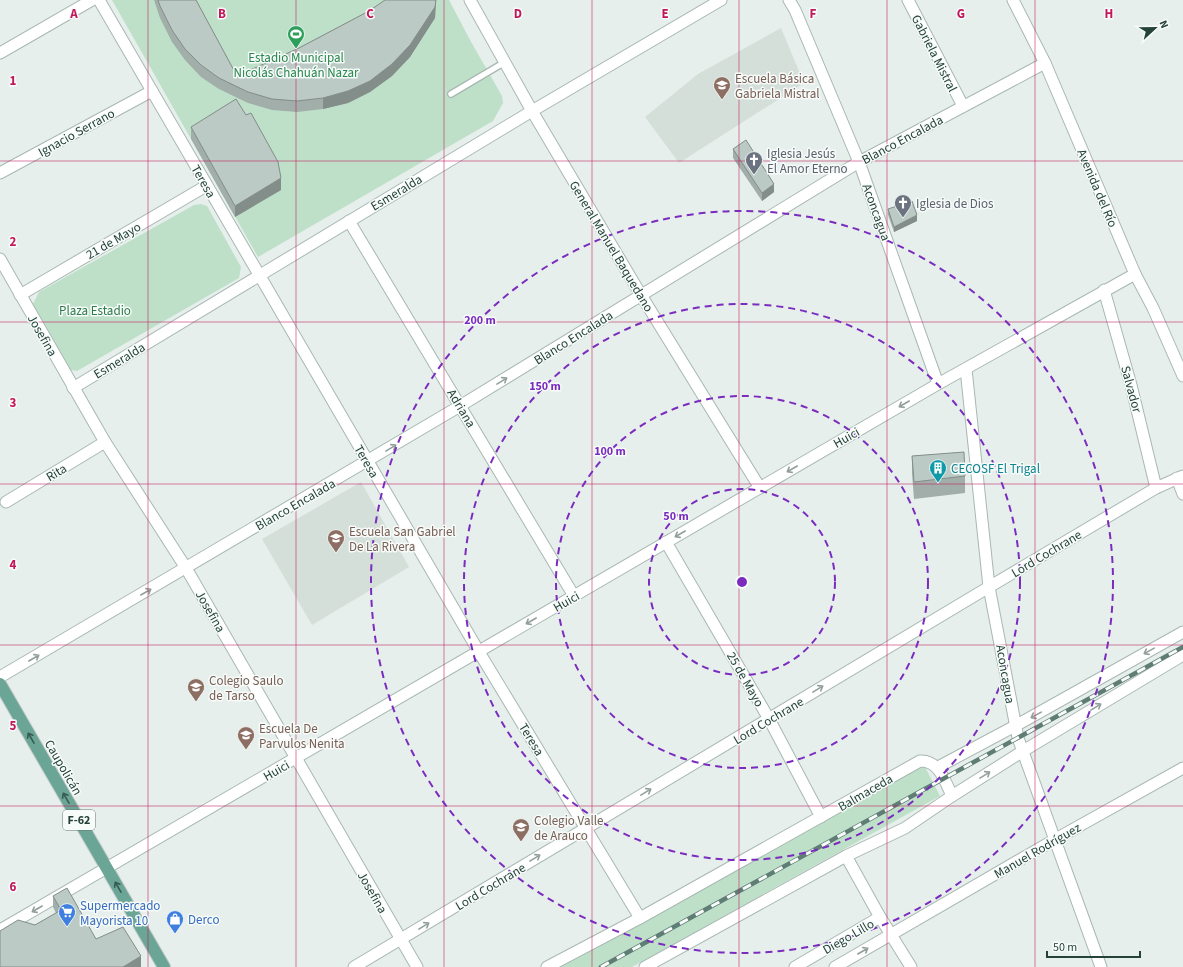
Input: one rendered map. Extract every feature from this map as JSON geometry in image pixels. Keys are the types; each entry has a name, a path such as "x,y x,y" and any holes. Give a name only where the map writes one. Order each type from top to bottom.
{"main road":[{"name":"Caupolicán","path":"0,684 164,967"}],"street":[{"path":"0,54 92,0"},
{"name":"Teresa","path":"99,0 367,462 479,652 640,918"},
{"name":"General Manuel Baquedano","path":"470,0 532,111 641,295 760,488"},
{"name":"Esmeralda","path":"73,388 532,111 722,0"},
{"name":"Aconcagua","path":"789,0 795,10 859,162 938,384"},
{"name":"Gabriela Mistral","path":"908,0 963,106"},
{"name":"Avenida del Río","path":"1013,0 1045,63 1135,274 1153,308 1183,376"},
{"name":"Blanco Encalada","path":"0,677 367,462 859,162 1045,63"},
{"name":"Ignacio Serrano","path":"0,173 152,91"},
{"name":"21 de Mayo","path":"20,295 206,186"},
{"name":"Adriana","path":"349,221 574,596"},
{"name":"Josefina","path":"0,259 105,442 186,568 417,967"},
{"name":"Huici","path":"0,930 938,384 1135,274"},
{"name":"Salvador","path":"1104,290 1132,385 1156,488"},
{"name":"Aconcagua","path":"966,369 989,587 1015,726 1054,840 1101,967"},
{"name":"Rita","path":"6,502 105,442"},
{"path":"1180,477 1183,494"},
{"name":"Lord Cochrane","path":"354,967 989,587 1156,488 1180,477"},
{"name":"25 de Mayo","path":"666,542 769,719 821,817"},
{"path":"952,796 938,767 1015,726 1183,632"},
{"path":"645,967 658,964 846,856 904,828 952,796 1183,655"},
{"name":"Balmaceda","path":"547,967 640,918 920,761 927,761 938,767"},
{"name":"Manuel Rodríguez","path":"892,934 1054,840 1183,768"},
{"path":"846,856 880,917 892,934 911,967"},
{"name":"Diego Lillo","path":"795,967 880,917"},
{"name":"Diego Lillo","path":"835,967 892,934"}],"lane":[{"path":"451,94 505,62"}],"shaded area":[{"name":"Escuela Básica Gabriela Mistral","path":"781,28 804,83 679,163 645,117 698,74"},
{"name":"Escuela San Gabriel De La Rivera","path":"361,482 409,567 312,625 262,539"}],"green space":[{"name":"Estadio Municipal Nicolás Chahuán Nazar","path":"112,0 449,0 502,96 503,103 493,121 258,257"},
{"name":"Plaza Estadio","path":"201,204 207,206 241,267 239,278 77,371 71,370 33,304 39,292 194,205"},
{"path":"924,765 940,796 632,967 560,967"}],"building":[{"path":"158,0 196,0 237,76 299,48 369,11 385,0 436,0 435,7 410,45 392,64 370,81 348,91 323,98 297,101 272,99 248,92 219,78 201,65 185,49 172,30"},
{"path":"236,99 246,115 251,113 278,162 281,178 235,206 191,127"},
{"path":"746,140 774,184 762,193 733,149"},
{"name":"Iglesia de Dios","path":"912,201 917,215 894,227 888,209"},
{"path":"964,452 965,476 914,482 912,456"},
{"name":"Supermercado Mayorista 10","path":"67,888 96,939 123,927 141,956 123,967 0,967 0,931 18,920 35,925 61,910 53,896"}],"railway":[{"path":"601,967 1183,647"}],"place":[{"name":"Estadio Municipal Nicolás Chahuán Nazar","path":"296,49"},
{"name":"Escuela Básica Gabriela Mistral","path":"722,100"},
{"name":"Iglesia Jesús El Amor Eterno","path":"754,175"},
{"name":"Iglesia de Dios","path":"903,218"},
{"name":"CECOSF El Trigal","path":"938,483"},
{"name":"Escuela San Gabriel De La Rivera","path":"336,553"},
{"name":"Colegio Saulo de Tarso","path":"196,702"},
{"name":"Escuela De Parvulos Nenita","path":"246,750"},
{"name":"Colegio Valle de Arauco","path":"521,842"},
{"name":"Supermercado Mayorista 10","path":"67,927"},
{"name":"Derco","path":"175,934"}]}
